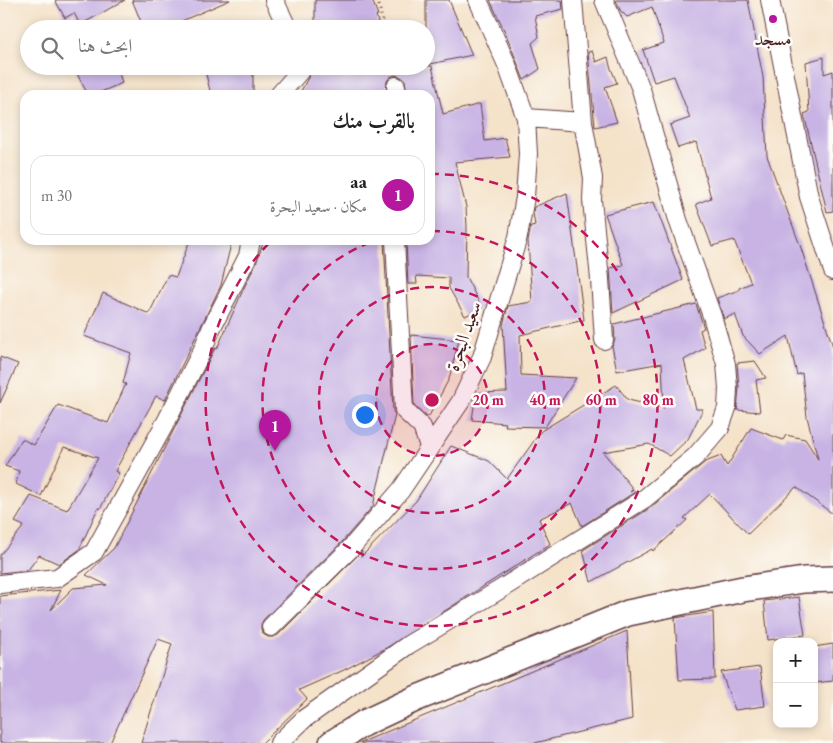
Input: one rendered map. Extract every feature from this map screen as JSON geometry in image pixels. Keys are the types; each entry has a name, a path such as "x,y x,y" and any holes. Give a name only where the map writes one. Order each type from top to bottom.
{"street":[{"path":"274,0 284,20"},
{"name":"سعيد البحرة","path":"271,627 350,549 401,490 462,401 482,357 518,237 525,197 528,154 526,118 504,57 478,0"},
{"path":"573,0 583,122 593,178 592,200 604,340"},
{"path":"279,743 304,719 408,645 644,499 694,457 720,428 727,408 726,364 712,316 678,220 642,89 604,0"},
{"path":"770,0 809,197 833,271"},
{"path":"283,90 296,75"},
{"path":"526,118 583,122"},
{"path":"0,584 57,578 94,552 167,420 248,256 250,245"},
{"path":"394,245 404,410 422,427 430,449"},
{"path":"332,743 364,723 424,696 628,613 742,589 804,580 833,579"},
{"path":"348,743 364,723"}],"path":[{"path":"378,0 382,20"}],"building":[{"path":"55,0 125,0 89,20 78,20 74,13 65,18"},
{"path":"132,0 230,0 184,20 140,20"},
{"path":"315,0 372,0 378,15 376,15 377,20 315,20"},
{"path":"426,0 449,0 472,55 435,63 435,20 426,20"},
{"path":"490,0 562,0 563,9 535,16 539,37 532,43 540,69 524,80 506,34"},
{"path":"616,0 748,0 763,77 767,156 801,248 833,347 833,514 796,487 748,534 710,494 684,518 687,520 653,551 652,549 591,582 583,550 650,508 705,462 721,456 727,466 751,428 783,440 786,435 805,439 818,459 807,417 802,373 797,375 788,336 760,354 743,336 735,314 724,319 717,298 739,290 739,288 751,283 734,240 712,246 696,204 711,198 696,142 678,148 670,125 690,118 674,76 654,82 643,50 664,43 652,7 627,17 620,10"},
{"path":"592,51 596,62 608,57 617,83 605,87 617,122 595,127 588,52"},
{"path":"824,57 824,74 833,71 833,211 827,212 804,114 809,112 806,62"},
{"path":"78,75 120,75 122,83 106,90 85,90"},
{"path":"206,75 253,75 253,90 210,90"},
{"path":"309,75 395,75 387,81 386,90 302,90"},
{"path":"395,75 434,75 443,114 480,104 485,141 505,138 510,157 455,162 466,207 466,277 482,308 465,316 449,288 449,278 416,276 417,284 408,284 406,245 435,245 435,90 406,90 405,80"},
{"path":"567,193 584,320 520,335 521,375 576,378 545,427 505,426 506,423 472,420 476,393 507,392 503,325 508,306 532,302 528,241 531,226 535,225 534,207"},
{"path":"654,202 683,280 613,313 610,268 623,265 605,214"},
{"path":"188,245 231,245 221,285 165,400 156,396 115,471 119,473 100,509 98,508 79,550 59,564 39,555 28,570 0,573 0,555 24,526 15,522 31,496 67,510 98,458 64,447 41,496 16,484 19,471 5,466 22,439 34,445 58,405 108,423 126,384 123,383 131,353 84,336 103,293 149,314 168,275 176,277"},
{"path":"262,245 384,245 393,411 395,415 373,506 342,542 264,619 261,629 263,634 268,637 278,635 362,551 361,557 416,501 451,446 489,461 507,479 541,431 616,385 628,400 664,408 662,363 617,371 612,346 615,340 614,324 696,304 704,328 700,330 705,348 684,360 696,409 703,409 688,439 670,456 649,444 603,452 633,489 630,492 634,490 635,492 582,526 572,503 539,519 550,544 388,647 344,670 299,690 307,699 262,743 141,743 172,644 158,639 110,743 0,743 0,596 61,590 51,610 73,588 107,585 86,575 114,548 215,348 217,349 257,261"},
{"path":"411,335 459,340 449,379 427,417 414,405"},
{"path":"0,357 18,364 0,403"},
{"path":"755,361 766,378 756,380 760,412 737,410 739,387 737,363"},
{"path":"799,597 805,635 768,640 764,601"},
{"path":"713,612 715,679 679,680 675,618"},
{"path":"627,631 632,719 535,743 360,743"},
{"path":"833,644 833,681 818,683 818,646"},
{"path":"760,667 765,706 735,710 721,672"}],"place":[{"name":"مسجد","path":"773,19"},
{"name":"aa","path":"275,451"}]}
